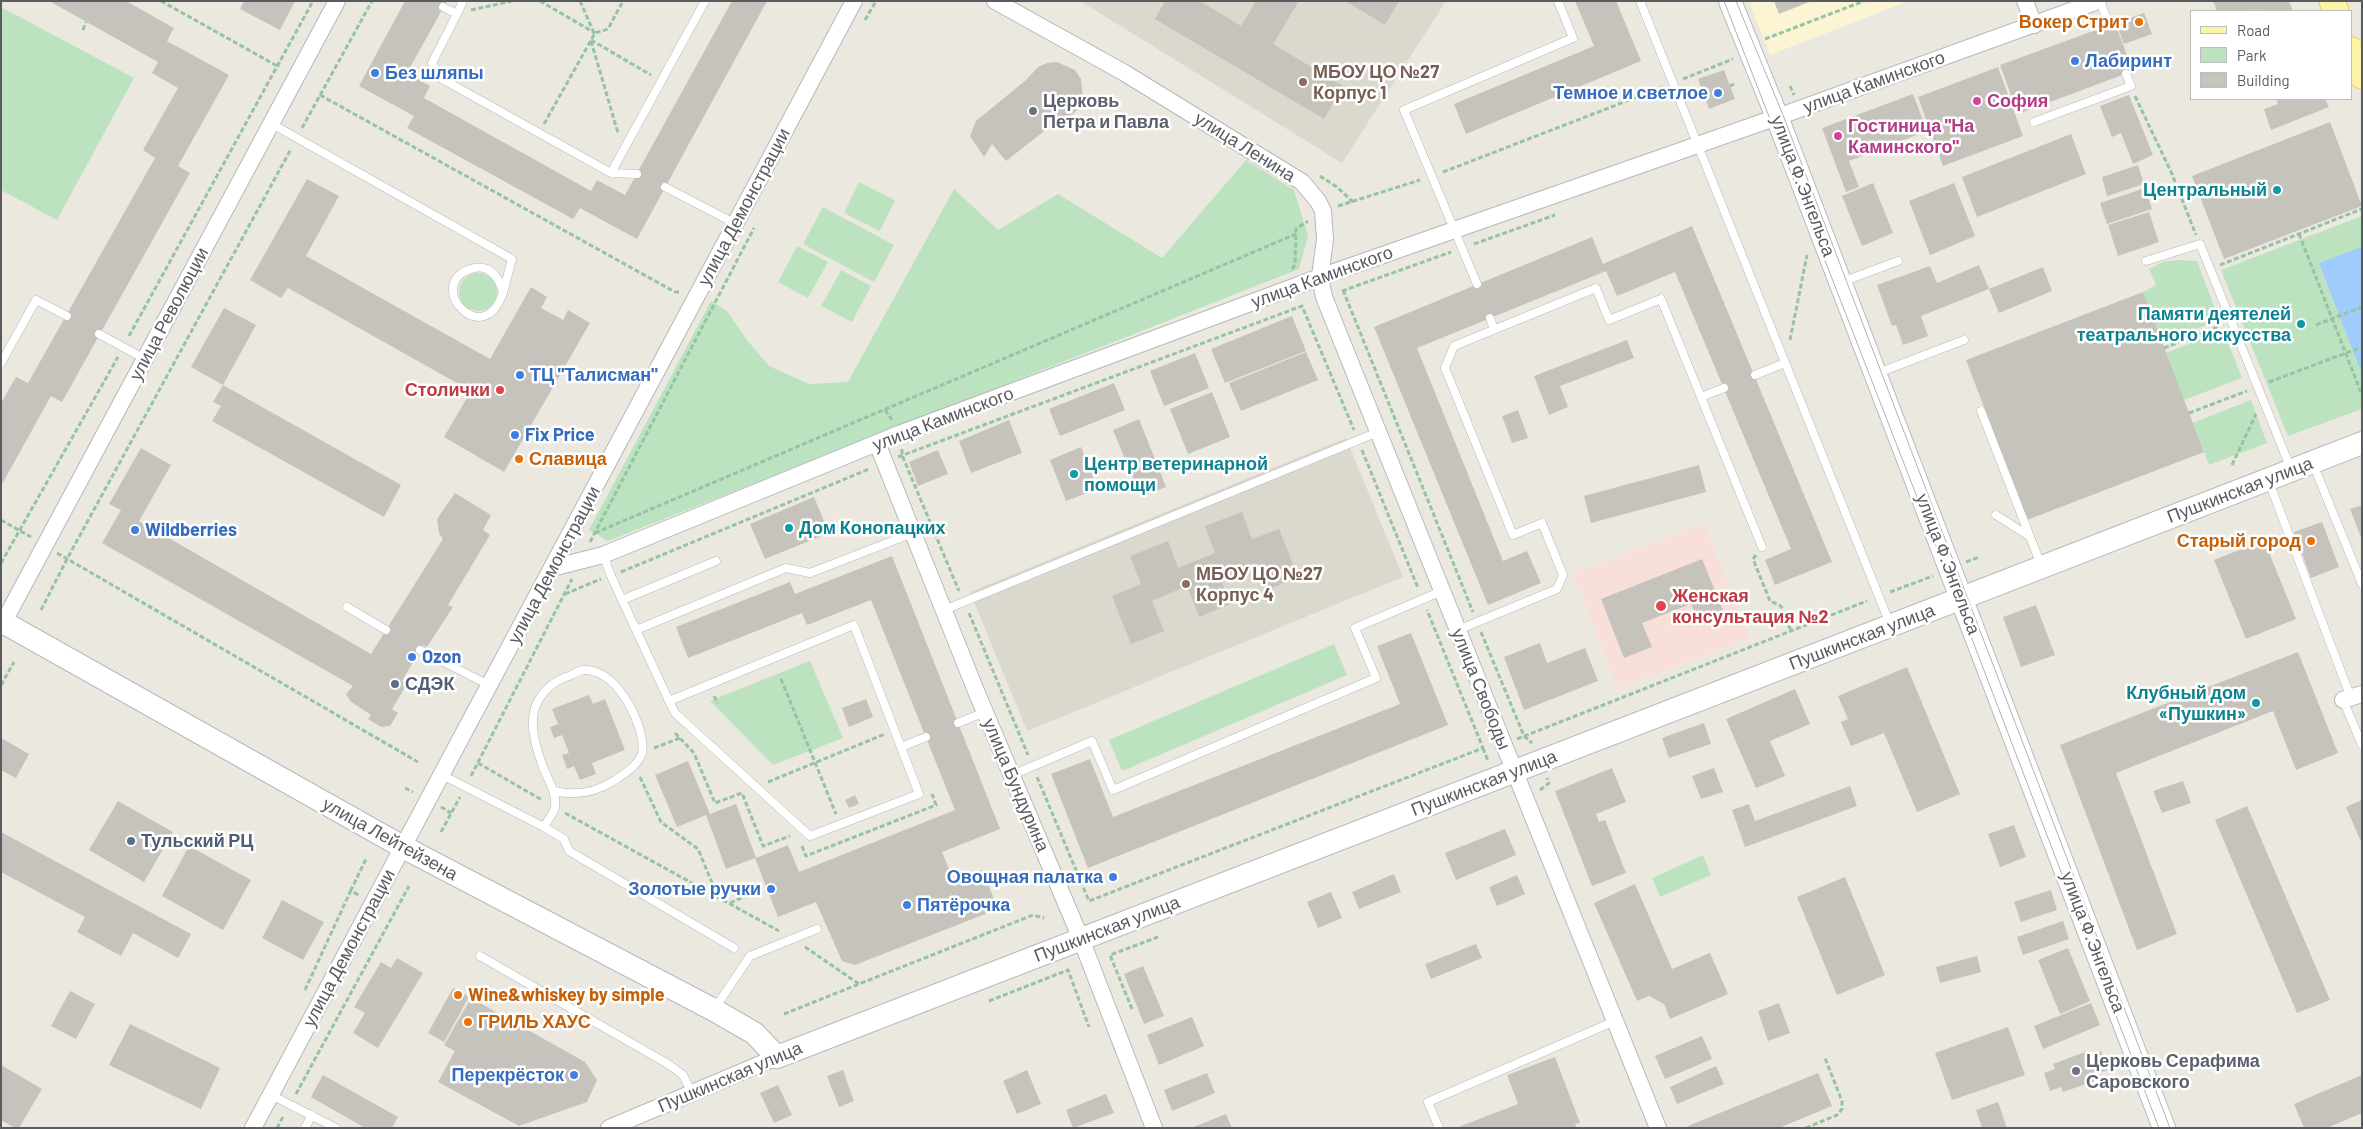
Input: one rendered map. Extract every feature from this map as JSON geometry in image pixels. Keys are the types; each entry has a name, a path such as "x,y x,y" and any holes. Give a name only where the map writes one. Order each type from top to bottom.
{"main road":[{"path":"2353,53 2362,76"}],"street":[{"name":"улица Революции","path":"2,624 337,1"},
{"name":"улица Демонстрации","path":"254,1128 854,1"},
{"name":"улица Ленина","path":"995,1 1123,72 1302,182 1318,202 1322,212 1325,239 1320,277"},
{"name":"улица Ф.Энгельса","path":"1730,1 1841,283 2164,1128"},
{"path":"2025,1 2034,25"},
{"name":"улица Каминского","path":"552,568 603,555 899,434 1320,277 1777,117 2099,1"},
{"name":"улица Свободы","path":"1320,277 1324,297 1658,1128"},
{"name":"улица Бундурина","path":"877,443 985,712 1081,939 1154,1128"},
{"name":"Пушкинская улица","path":"609,1128 644,1121 692,1094 777,1057 2362,443"},
{"name":"улица Лейтейзена","path":"2,624 403,847 714,1010 754,1033 777,1057"}],"lane":[{"path":"463,1 432,63 442,79 611,173 637,174"},
{"path":"611,173 705,1"},
{"path":"1477,284 1404,110 1573,38 1558,1"},
{"path":"1640,1 1890,626"},
{"path":"2099,1 2109,25"},
{"path":"444,7 457,14"},
{"path":"2034,122 2131,86 2126,74"},
{"path":"272,124 512,259 503,293 498,306 487,315 473,316 461,310 454,298 454,284 462,272 476,267 489,269 500,279 503,293"},
{"path":"665,187 736,224"},
{"path":"2146,261 2200,244 2291,470"},
{"path":"1841,283 1898,261"},
{"path":"1458,630 1558,589 1564,575 1542,523 1513,535 1444,368 1454,346 1596,288 1609,320 1661,299 1762,547"},
{"path":"1,363 36,300 67,316"},
{"path":"1490,318 1494,329"},
{"path":"100,334 145,359"},
{"path":"1876,374 1964,340"},
{"path":"1754,375 1785,363"},
{"path":"1701,397 1724,388"},
{"path":"1981,411 2042,567"},
{"path":"944,610 1378,432"},
{"path":"2312,462 2362,584"},
{"path":"2268,480 2352,697 2362,745"},
{"path":"1996,515 2029,536"},
{"path":"636,630 786,568 810,573 913,533"},
{"path":"603,555 611,576 668,701 675,713 810,836 919,794 854,625 668,701"},
{"path":"622,600 716,561"},
{"path":"1012,775 1092,741 1112,790 1376,678 1355,628 1442,591"},
{"path":"347,607 386,630"},
{"path":"420,650 490,686"},
{"path":"544,827 555,808 554,791 543,767 532,726 536,703 548,687 561,678 583,670 610,680 620,691 635,716 641,735 642,752 634,765 621,776 592,791 577,794 554,791"},
{"path":"958,723 985,712"},
{"path":"901,747 926,736"},
{"path":"442,775 544,827 564,839 569,851 734,948"},
{"path":"714,1010 750,956 817,929"},
{"path":"480,956 668,1064 683,1075 692,1094"},
{"path":"1439,1128 1428,1102 1615,1021"},
{"path":"271,1095 336,1128"},
{"path":"305,1128 312,1115"}],"path":[{"path":"161,1 296,78"},
{"path":"1,563 314,1"},
{"path":"41,610 67,559 372,1"},
{"path":"457,14 512,1"},
{"path":"540,1 595,33"},
{"path":"580,1 595,33"},
{"path":"539,133 595,33 608,29 623,1"},
{"path":"862,25 876,1"},
{"path":"1764,39 1864,1"},
{"path":"82,30 86,22"},
{"path":"591,40 662,81"},
{"path":"591,40 623,151"},
{"path":"594,534 1296,232 1322,212 1432,176 1733,59"},
{"path":"1730,86 1734,84"},
{"path":"2131,86 2172,174 2200,244"},
{"path":"320,96 675,292"},
{"path":"2226,263 2362,209"},
{"path":"441,832 478,764 594,534 757,223"},
{"path":"2299,234 2362,395"},
{"path":"1785,363 1807,255"},
{"path":"1343,290 1524,736"},
{"path":"565,594 902,455 1302,306 1483,748"},
{"path":"2316,324 2362,307"},
{"path":"2164,348 2231,322"},
{"path":"2189,413 2362,347"},
{"path":"2232,465 2263,401"},
{"path":"885,410 899,434 902,455 1089,901 1483,748 1503,744 1524,736 1979,557"},
{"path":"1,520 34,538"},
{"path":"1762,547 1753,559 1770,601 1781,606 1791,631"},
{"path":"52,550 418,762"},
{"path":"601,579 605,588"},
{"path":"1,685 14,662"},
{"path":"781,679 847,840"},
{"path":"674,732 694,754 715,803 895,731"},
{"path":"642,752 680,738"},
{"path":"478,764 792,939 859,984"},
{"path":"634,765 661,822 698,849 719,898"},
{"path":"800,843 806,856 936,805 929,787"},
{"path":"405,788 415,793"},
{"path":"742,793 763,846 789,836 796,838"},
{"path":"361,896 351,890 366,859"},
{"path":"277,1128 409,886"},
{"path":"729,903 761,889"},
{"path":"784,1014 1033,915 1044,918"},
{"path":"1132,1009 1110,955 1158,937"},
{"path":"989,1001 1068,970 1089,1027"},
{"path":"1806,1128 1836,1115 1842,1109 1842,1101 1824,1058"}],"shaded area":[{"name":"МБОУ ЦО №27 Корпус 1","path":"1080,1 1446,1 1342,163"},
{"path":"1749,1 1908,1 1770,55"},
{"name":"МБОУ ЦО №27 Корпус 4","path":"1346,438 1403,577 1027,731 970,592"},
{"name":"Женская консультация №2","path":"1704,523 1749,638 1618,689 1573,574"}],"green space":[{"path":"1,7 134,78 57,220 1,190"},
{"path":"1246,160 1294,190 1308,236 1299,269 608,541 589,530 711,301 727,311 747,340 769,366 809,384 848,382 954,189 998,230 1058,194 1162,258"},
{"path":"859,182 895,200 880,231 844,213"},
{"path":"823,207 894,245 874,282 803,244"},
{"path":"2362,216 2362,409 2288,436 2221,270"},
{"path":"797,246 828,262 808,298 778,282"},
{"path":"2179,260 2197,261 2219,320 2162,342 2143,292 2156,285 2149,269 2163,262"},
{"path":"841,270 871,286 852,322 821,306"},
{"path":"478,273 492,278 497,292 492,306 478,311 464,306 459,292 464,278"},
{"path":"2223,330 2242,378 2184,400 2166,353"},
{"path":"2251,400 2267,443 2209,465 2193,423"},
{"path":"1334,644 1347,675 1122,771 1109,740"},
{"path":"810,661 843,738 773,765 710,701"},
{"path":"1703,855 1711,875 1660,897 1652,878"}],"water":[{"path":"2362,248 2362,374 2319,263"}],"building":[{"path":"49,1 126,1 174,28 167,41 229,75 178,166 190,173 62,402 51,396 1,486 1,403 16,377 28,383 155,158 143,150 178,88 152,73 158,62"},
{"path":"244,1 295,1 280,30 240,9"},
{"path":"405,1 447,1 407,73 430,86 424,98 591,191 597,180 625,195 732,1 767,1 637,239 580,208 573,219 407,128 414,116 359,86"},
{"path":"1165,1 1200,1 1241,26 1256,1 1299,1 1273,44 1343,86 1324,119 1155,19"},
{"path":"1345,1 1399,1 1385,25"},
{"path":"1575,1 1616,1 1641,61 1466,134 1454,104 1594,46"},
{"path":"1774,1 1812,1 1779,14"},
{"path":"2213,1 2289,1 2293,10 2257,9 2217,10"},
{"path":"2144,13 2152,34 2124,44 2116,23"},
{"path":"2115,23 2133,71 2018,114 2000,65"},
{"name":"Церковь Петра и Павла","path":"1057,62 1075,70 1081,79 1083,98 1080,107 1065,120 1057,121 1006,161 992,144 984,157 970,136 976,121 1026,80 1038,67 1047,63"},
{"path":"1998,67 2023,136 1943,166 1918,97"},
{"name":"Темное и светлое","path":"1724,70 1735,99 1709,109 1698,79"},
{"path":"1913,94 1927,131 1849,161 1859,187 1846,192 1822,128"},
{"path":"2129,95 2153,155 2133,164 2121,133 2112,137 2100,106"},
{"path":"2276,100 2326,100 2329,107 2271,130 2264,109 2278,104"},
{"name":"Центральный","path":"2330,122 2362,206 2224,259 2192,176"},
{"path":"2071,134 2086,174 1977,217 1962,177"},
{"path":"2138,165 2144,184 2107,196 2102,177"},
{"path":"307,179 339,196 306,256 490,359 531,287 547,297 541,308 563,320 568,310 590,323 504,472 444,437 471,391 288,288 281,298 250,280"},
{"path":"1873,183 1893,233 1862,246 1842,196"},
{"path":"1954,183 1975,236 1930,255 1909,201"},
{"path":"2145,188 2152,209 2107,224 2100,203"},
{"path":"2149,212 2159,242 2118,256 2108,225"},
{"path":"1692,226 1832,562 1775,585 1765,560 1791,549 1675,272 1617,296 1606,271 1417,348 1503,561 1527,551 1541,583 1488,605 1374,327 1592,237 1603,264"},
{"path":"1979,265 1989,289 1921,316 1928,336 1903,345 1896,325 1892,326 1877,285 1930,266 1937,283"},
{"path":"2043,267 2052,291 1999,313 1989,289"},
{"path":"2143,292 2204,452 2027,520 1966,360"},
{"path":"224,308 256,325 223,385 191,367"},
{"path":"1292,316 1306,351 1225,383 1211,349"},
{"path":"1627,340 1634,358 1560,386 1568,407 1549,415 1534,376"},
{"path":"1306,352 1318,380 1241,411 1229,383"},
{"path":"1195,353 1209,388 1164,406 1150,371"},
{"path":"1114,383 1125,410 1060,436 1049,409"},
{"path":"223,385 401,485 384,517 212,421 221,406 213,402"},
{"path":"1212,392 1230,437 1188,454 1170,409"},
{"path":"1518,410 1528,438 1512,443 1502,416"},
{"path":"1139,419 1166,487 1141,497 1113,430"},
{"path":"1009,420 1022,453 971,473 959,441"},
{"name":"Центр ветеринарной помощи","path":"1081,447 1098,489 1066,501 1050,460"},
{"path":"141,448 171,465 139,521 371,654 443,539 439,533 437,519 455,493 491,515 483,530 490,535 448,605 453,607 427,647 423,645 402,681 407,684 392,709 398,713 390,726 381,727 368,719 371,715 350,701 346,694 353,686 102,543 121,510 109,504"},
{"path":"938,450 948,474 918,486 909,462"},
{"path":"1699,465 1706,492 1591,523 1584,496"},
{"name":"Дом Конопацких","path":"814,497 829,533 765,559 750,524"},
{"path":"2362,505 2362,540 2350,509"},
{"name":"МБОУ ЦО №27 Корпус 4","path":"1242,512 1252,539 1279,529 1298,577 1265,591 1254,563 1220,577 1230,604 1199,617 1187,586 1152,601 1164,631 1131,644 1112,596 1141,584 1130,556 1168,541 1178,568 1215,553 1205,526"},
{"path":"2322,522 2339,567 2311,578 2294,532"},
{"path":"2264,540 2296,619 2246,639 2214,560"},
{"path":"892,556 1000,829 942,852 954,881 981,870 984,875 995,870 999,880 988,884 998,909 855,965 842,961 816,902 778,917 755,858 726,869 706,815 677,827 655,775 688,761 710,814 736,804 756,858 788,845 799,872 955,810 871,600 807,625 802,613 688,658 676,627 790,582 795,594"},
{"path":"1702,559 1725,615 1700,625 1691,604 1642,623 1652,647 1624,658 1601,599"},
{"path":"2036,605 2055,655 2021,667 2003,617"},
{"path":"1411,633 1448,725 1088,868 1051,774 1090,759 1113,817 1400,704 1377,646"},
{"path":"1540,643 1547,663 1585,648 1598,681 1524,710 1504,657"},
{"path":"2298,652 2338,753 2296,770 2273,711 2116,773 2177,934 2137,950 2060,745"},
{"path":"1907,667 1960,794 1917,812 1884,733 1851,746 1841,722 1848,719 1838,696"},
{"path":"1795,689 1810,724 1770,741 1785,776 1756,788 1726,719"},
{"path":"589,695 593,704 605,699 625,750 592,763 596,774 580,780 574,766 567,769 562,755 569,753 562,735 554,738 550,727 558,724 552,709"},
{"path":"866,699 873,717 849,727 842,708"},
{"path":"1704,723 1711,744 1669,758 1662,738"},
{"path":"1,738 29,754 16,778 1,770"},
{"path":"1612,768 1626,802 1596,814 1599,822 1605,820 1626,873 1592,886 1555,791"},
{"path":"1714,768 1723,792 1701,799 1692,776"},
{"path":"2183,781 2191,803 2162,813 2153,791"},
{"path":"1850,786 1857,806 1745,847 1732,810 1749,804 1755,821"},
{"path":"855,795 859,804 849,808 845,800"},
{"path":"2362,800 2362,844 2346,807"},
{"name":"Тульский РЦ","path":"118,801 173,832 144,882 89,850"},
{"path":"2247,806 2330,1000 2297,1013 2215,820"},
{"path":"2014,825 2026,857 2000,867 1988,834"},
{"path":"1505,829 1516,855 1456,880 1445,853"},
{"path":"1,832 191,934 178,958 133,933 121,956 77,932 85,917 1,872"},
{"path":"189,846 251,880 223,930 162,896"},
{"path":"1394,874 1401,892 1359,909 1352,892"},
{"path":"1517,875 1525,894 1497,906 1489,887"},
{"path":"1845,877 1885,975 1837,995 1797,897"},
{"path":"1635,884 1672,969 1710,953 1728,994 1670,1019 1664,1004 1649,996 1637,1001 1594,903"},
{"path":"2051,890 2057,910 2021,922 2014,902"},
{"path":"1331,892 1342,918 1318,928 1307,902"},
{"path":"282,900 324,922 303,960 262,938"},
{"path":"2063,921 2069,939 2023,955 2017,937"},
{"path":"1476,944 1482,958 1431,979 1425,964"},
{"path":"2068,948 2090,1001 2060,1014 2038,960"},
{"path":"1977,956 1981,972 1940,983 1936,967"},
{"path":"397,958 423,973 378,1048 353,1033 365,1013 354,1007 381,962 391,968"},
{"path":"1143,966 1164,1016 1144,1024 1124,974"},
{"path":"453,988 469,997 444,1042 428,1033"},
{"path":"70,991 95,1004 76,1039 51,1026"},
{"path":"471,998 585,1062 597,1080 587,1102 519,1126 438,1082 455,1051 444,1045"},
{"path":"1779,1003 1790,1033 1768,1041 1758,1011"},
{"path":"2091,1003 2100,1025 2043,1049 2034,1026"},
{"path":"1192,1017 1204,1046 1159,1065 1147,1035"},
{"path":"130,1024 220,1068 201,1109 109,1065"},
{"path":"2008,1027 2025,1075 1952,1100 1935,1053"},
{"path":"1702,1036 1712,1059 1665,1079 1655,1056"},
{"name":"Церковь Серафима Саровского","path":"2101,1051 2108,1070 2094,1075 2095,1081 2063,1092 2061,1087 2050,1091 2044,1073 2055,1069 2053,1064 2085,1052 2087,1057"},
{"path":"1555,1057 1580,1123 1575,1124 1577,1128 1456,1128 1518,1104 1507,1075"},
{"path":"1,1065 42,1089 19,1128 15,1128 1,1120"},
{"path":"1716,1066 1724,1084 1677,1104 1670,1087"},
{"path":"843,1070 854,1101 839,1107 827,1076"},
{"path":"1027,1070 1041,1104 1017,1114 1003,1081"},
{"path":"1207,1073 1215,1093 1172,1111 1164,1090"},
{"path":"1818,1073 1832,1106 1779,1128 1689,1128 1688,1126"},
{"path":"323,1075 398,1117 392,1128 365,1128 311,1097"},
{"path":"2362,1075 2362,1113 2327,1128 2304,1128 2294,1104"},
{"path":"778,1085 792,1115 774,1123 760,1093"},
{"path":"1106,1094 1114,1113 1073,1128 1066,1110"},
{"path":"1998,1102 2007,1128 1982,1128 1976,1110"},
{"path":"1226,1114 1232,1128 1191,1128"}],"tram line":[{"path":"1724,1 1954,592 2159,1128"},
{"path":"1736,1 1783,115 2170,1128"}],"place":[{"name":"Вокер Стрит","path":"2139,22"},
{"name":"Лабиринт","path":"2075,61"},
{"name":"Без шляпы","path":"375,73"},
{"name":"МБОУ ЦО №27 Корпус 1","path":"1303,82"},
{"name":"Темное и светлое","path":"1718,93"},
{"name":"София","path":"1977,101"},
{"name":"Церковь Петра и Павла","path":"1033,111"},
{"name":"Гостиница \"На Каминского\"","path":"1838,136"},
{"name":"Центральный","path":"2277,190"},
{"name":"Памяти деятелей театрального искусства","path":"2301,324"},
{"name":"ТЦ \"Талисман\"","path":"520,375"},
{"name":"Столички","path":"500,390"},
{"name":"Fix Price","path":"515,435"},
{"name":"Славица","path":"519,459"},
{"name":"Центр ветеринарной помощи","path":"1074,474"},
{"name":"Дом Конопацких","path":"789,528"},
{"name":"Wildberries","path":"135,530"},
{"name":"Старый город","path":"2311,541"},
{"name":"МБОУ ЦО №27 Корпус 4","path":"1186,584"},
{"name":"Женская консультация №2","path":"1661,606"},
{"name":"Ozon","path":"412,657"},
{"name":"СДЭК","path":"395,684"},
{"name":"Клубный дом «Пушкин»","path":"2256,703"},
{"name":"Тульский РЦ","path":"131,841"},
{"name":"Овощная палатка","path":"1113,877"},
{"name":"Золотые ручки","path":"771,889"},
{"name":"Пятёрочка","path":"907,905"},
{"name":"Wine&whiskey by simple","path":"458,995"},
{"name":"ГРИЛЬ ХАУС","path":"468,1022"},
{"name":"Церковь Серафима Саровского","path":"2076,1071"},
{"name":"Перекрёсток","path":"574,1075"}]}
